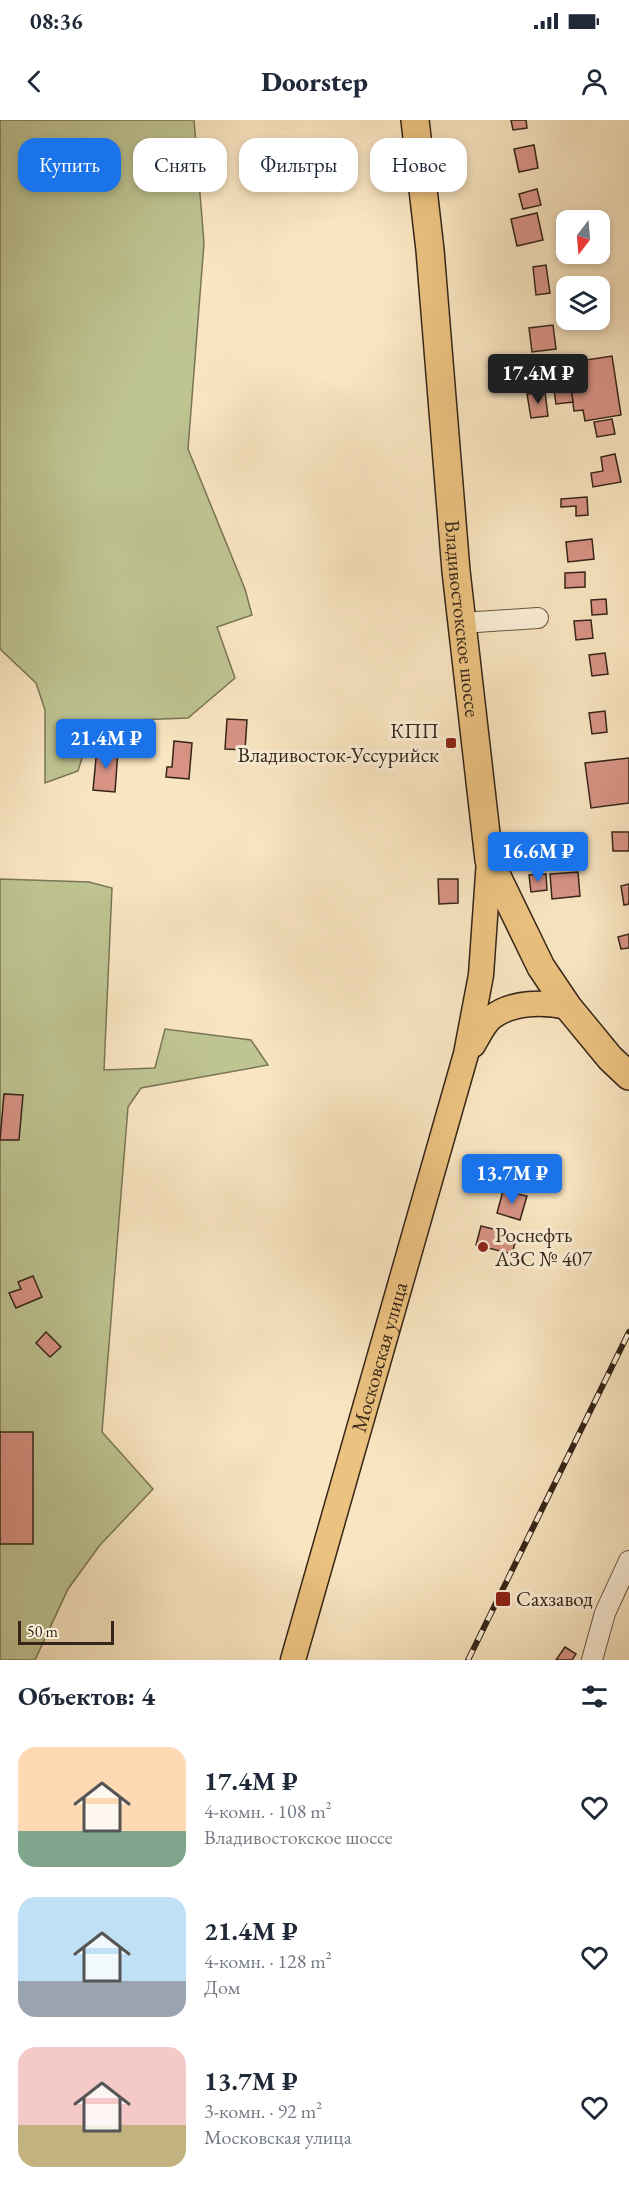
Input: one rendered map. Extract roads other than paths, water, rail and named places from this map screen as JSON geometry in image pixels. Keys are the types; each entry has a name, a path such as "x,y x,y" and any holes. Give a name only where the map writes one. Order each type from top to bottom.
{"highway":[{"name":"Владивостокское шоссе","path":"415,120 430,250 462,623 489,860 541,967 568,1007 610,1058 629,1076"}],"main road":[{"name":"Московская улица","path":"293,1660 466,1054 481,975 489,860"},
{"name":"Московская улица","path":"466,1054 491,1018 517,1006 546,1002 568,1007"}],"street":[{"path":"462,623 538,618"},
{"path":"592,1660 605,1613 629,1561"}],"railway":[{"path":"468,1660 629,1332"}],"place":[{"name":"КПП Владивосток-Уссурийск","path":"451,743"},
{"name":"Роснефть АЗС № 407","path":"483,1247"},
{"name":"Сахзавод","path":"503,1599"}]}
